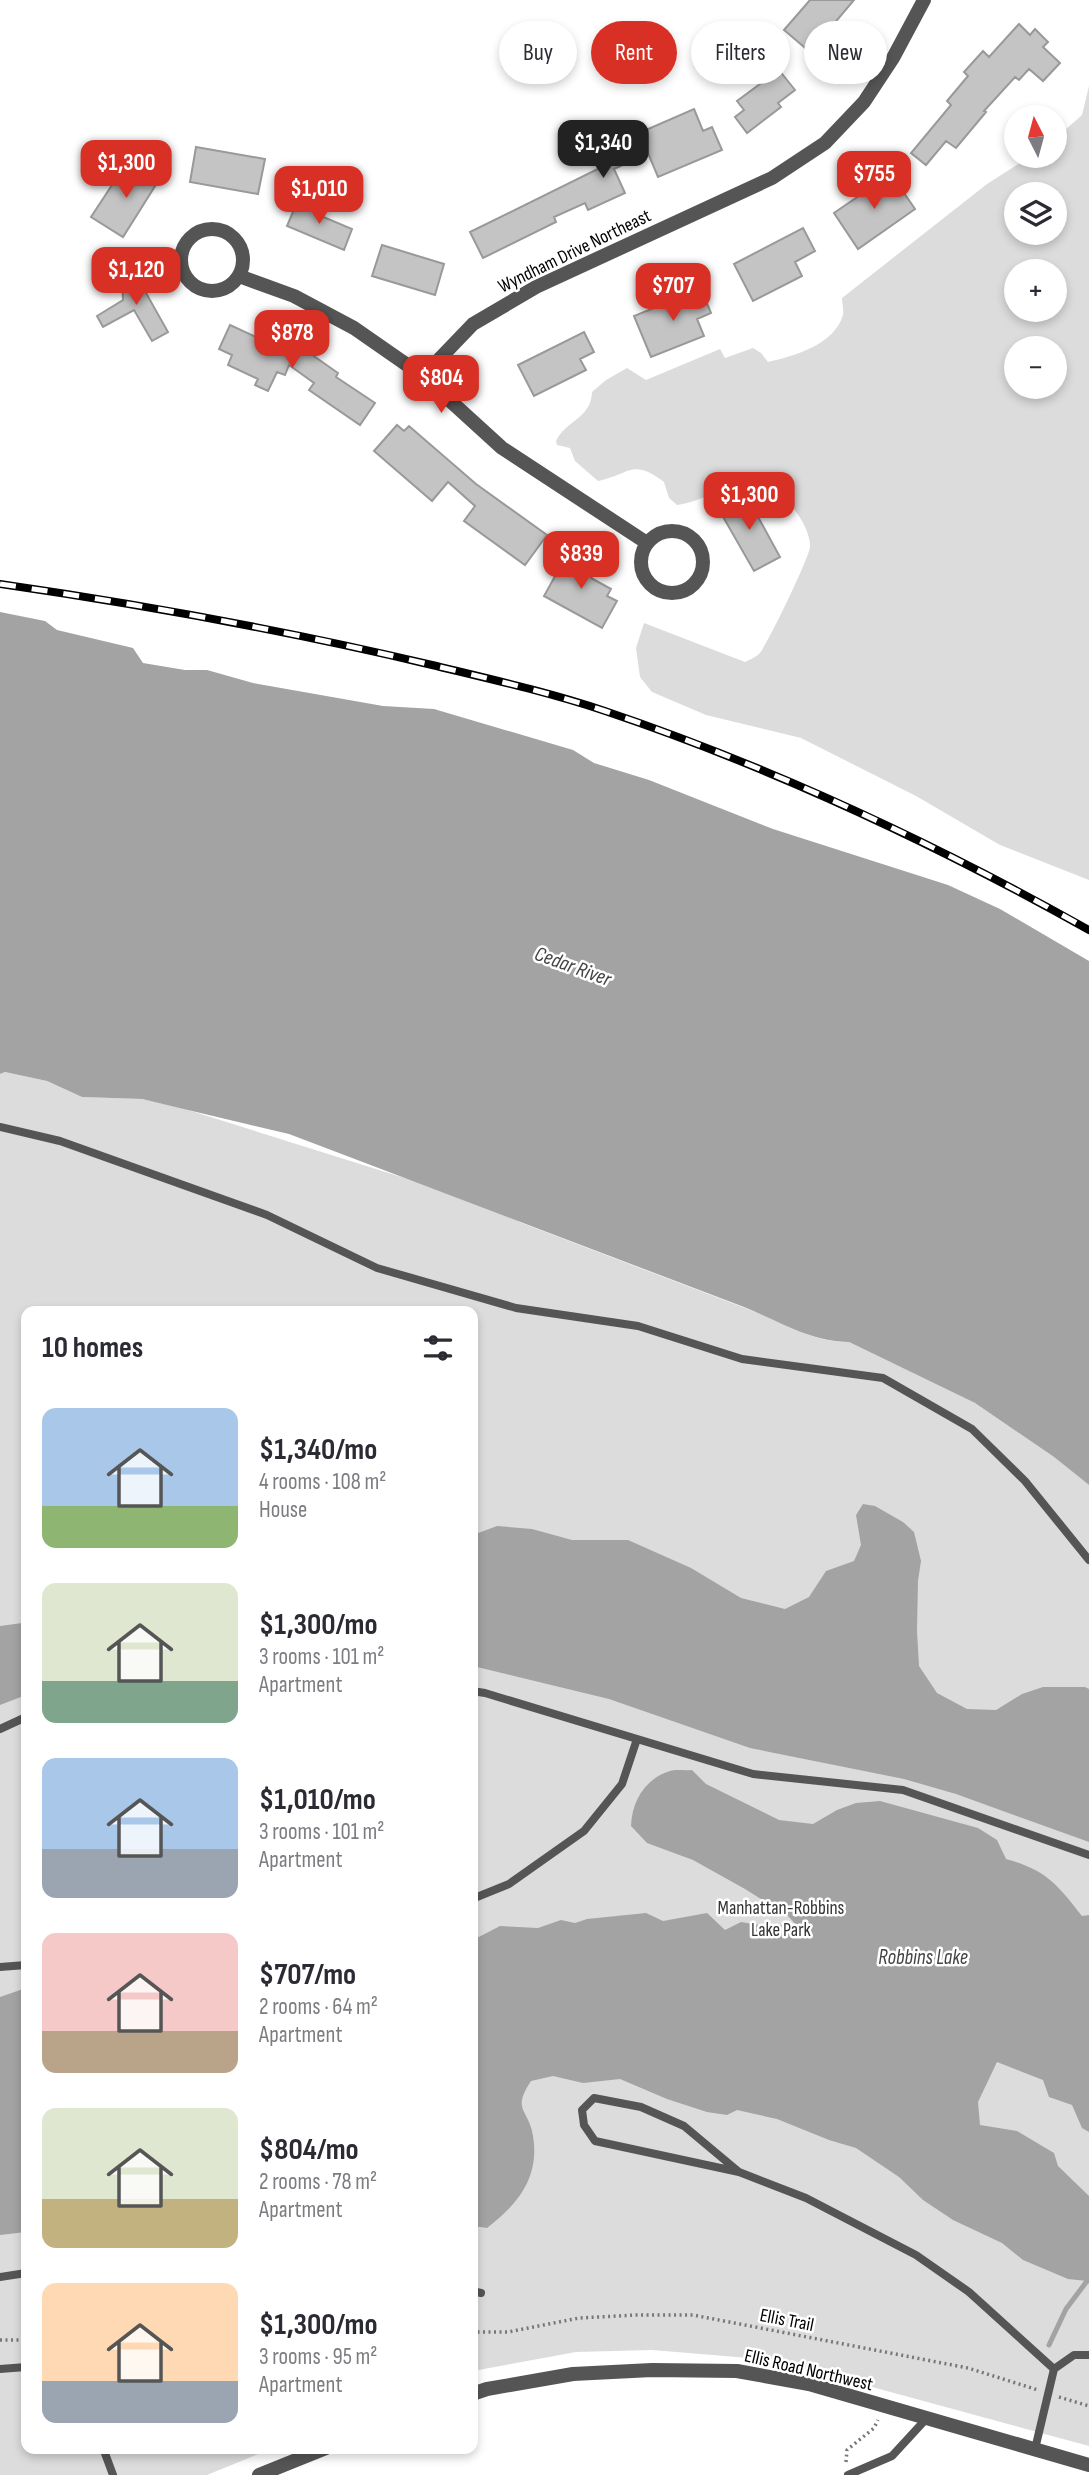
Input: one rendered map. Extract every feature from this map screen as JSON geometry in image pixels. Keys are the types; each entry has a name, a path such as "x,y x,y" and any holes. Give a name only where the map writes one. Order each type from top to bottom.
{"street":[{"name":"Wyndham Drive Northeast","path":"423,376 473,324 536,286 772,178 825,143 864,102 893,58 923,0"},
{"path":"217,229 226,232 240,247 243,267 239,276 223,289 213,292 202,290 193,285 181,268 183,247 197,233 217,229"},
{"path":"239,276 294,296 354,328 423,376 502,448 647,543"},
{"path":"664,531 685,533 700,547 703,556 700,577 685,591 675,593 655,588 647,582 642,572 642,552 647,543 654,535 664,531"},
{"name":"Ellis Road Northwest","path":"478,2392 573,2374 652,2370 737,2371 809,2384 1089,2465"},
{"path":"259,2475 311,2454"}],"lane":[{"path":"0,1127 60,1141 267,1215 377,1268 516,1308 638,1326 742,1359 883,1378 972,1429 1025,1481 1089,1560"},
{"path":"478,1692 753,1774 903,1790 1089,1855"},
{"path":"0,1729 21,1719"},
{"path":"478,1897 509,1884 584,1830 622,1784 637,1739"},
{"path":"0,1967 21,1965"},
{"path":"738,2172 684,2126 640,2107 594,2098 582,2110 584,2126 595,2141 738,2172 806,2198 916,2255 970,2292 1054,2370"},
{"path":"0,2277 21,2274"},
{"path":"1035,2449 1054,2370 1074,2355 1089,2355"},
{"path":"0,2369 21,2367"},
{"path":"848,2475 892,2456 927,2418"},
{"path":"105,2454 113,2475"}],"path":[{"name":"Ellis Trail","path":"478,2332 508,2332 579,2318 693,2315 968,2368 1089,2406"},
{"path":"0,2340 21,2340"},
{"path":"846,2462 847,2450 874,2428 884,2406"}],"green space":[{"path":"1089,86 1089,880 1000,845 916,796 801,738 706,715 652,692 640,677 636,648 644,623 745,662 754,657 759,654 770,635 803,567 810,547 807,531 791,505 769,488 757,485 734,487 677,505 669,498 664,482 645,471 631,470 598,481 575,461 570,448 557,445 556,441 566,428 583,414 591,401 592,392 627,368 646,380 720,349 725,358 753,348 768,362 812,348 831,334 838,325 843,315 842,298 987,184 1012,168 1068,168 1068,127 1082,115"},
{"name":"Manhattan-Robbins Lake Park","path":"5,1072 47,1081 82,1097 142,1099 182,1108 462,1196 522,1223 807,1334 831,1341 849,1342 975,1403 1054,1457 1089,1485 1089,2446 773,2360 652,2350 576,2352 478,2370 478,1306 21,1306 21,2454 258,2454 207,2475 0,2475 0,1074"}],"water":[{"name":"Cedar River","path":"0,612 45,621 57,630 133,648 143,663 185,670 207,670 253,683 383,706 434,709 573,750 594,763 649,780 773,829 948,885 1000,909 1089,961 1089,1485 1054,1457 975,1403 849,1342 808,1335 744,1307 289,1134 142,1099 82,1097 47,1081 5,1072 0,1074"},
{"path":"863,1504 875,1506 903,1522 914,1532 921,1561 917,1631 919,1666 937,1693 967,1709 996,1710 1022,1694 1043,1687 1089,1689 1089,1842 956,1794 904,1779 750,1748 609,1699 478,1667 478,1533 497,1526 532,1529 572,1540 628,1540 691,1568 741,1598 785,1609 809,1597 826,1571 854,1561 861,1545 856,1515"},
{"path":"21,1623 21,1697 0,1705 0,1626"},
{"name":"Robbins Lake","path":"675,1770 692,1770 706,1784 779,1820 813,1824 856,1803 880,1801 978,1828 997,1840 1006,1859 1041,1873 1058,1887 1082,1916 1089,1915 1089,2132 1082,2128 1072,2105 1049,2097 1043,2080 997,2062 978,2102 980,2125 1017,2131 1054,2153 1058,2166 1089,2196 1089,2284 1087,2281 1068,2279 1023,2260 1002,2243 953,2220 923,2200 899,2177 856,2148 777,2119 737,2110 727,2115 707,2112 620,2079 583,2083 553,2076 531,2081 522,2098 523,2110 533,2136 533,2165 529,2178 508,2210 487,2228 478,2227 478,1937 500,1926 538,1928 561,1920 575,1923 587,1919 646,1913 663,1921 707,1913 725,1930 741,1922 798,1927 788,1916 693,1860 647,1843 631,1826 634,1808 641,1792 653,1780"},
{"path":"21,1990 21,2233 0,2235 0,1997"}],"building":[{"path":"810,0 854,0 836,21 804,21 804,47 790,35 790,23"},
{"path":"1019,24 1030,35 1035,29 1048,42 1043,47 1060,63 1043,81 1029,69 1019,80 1015,77 984,111 986,112 956,148 946,141 926,165 911,153 951,105 947,101 968,76 964,72 983,51 989,57"},
{"path":"760,84 790,84 795,90 778,103 781,107 747,133 735,117 744,110 737,101"},
{"path":"694,109 703,131 712,127 722,150 658,177 648,153 614,169 625,193 588,210 585,203 554,217 556,222 483,258 470,232 608,164 604,153 641,136 639,133"},
{"path":"196,147 265,159 258,194 190,182"},
{"path":"145,165 162,175 123,237 91,217 122,170 136,179"},
{"path":"891,174 915,209 858,249 834,213"},
{"path":"298,200 323,211 321,216 352,229 344,250 287,226"},
{"path":"803,228 815,251 795,262 802,276 753,301 734,264"},
{"path":"382,245 444,264 435,295 372,276"},
{"path":"144,274 146,293 168,332 152,341 134,310 103,327 97,316 123,300 122,276"},
{"path":"701,289 711,313 697,319 704,336 651,357 634,316"},
{"path":"230,325 269,343 274,332 299,343 298,345 338,373 336,377 375,403 360,425 309,390 314,383 289,365 285,375 277,372 268,391 255,385 258,379 228,365 232,355 219,349"},
{"path":"584,332 594,352 580,359 586,370 534,396 518,365"},
{"path":"397,425 404,431 409,426 476,484 547,535 525,565 464,521 475,506 448,482 432,501 374,451"},
{"path":"745,493 780,557 754,571 718,508"},
{"path":"569,551 597,566 591,578 611,589 607,596 617,601 602,628 544,596"}],"waterway":[{"path":"1049,2345 1066,2309 1087,2281"}],"railway":[{"path":"0,584 163,610 325,641 584,704 668,733 792,782 972,867 1089,930"}]}
